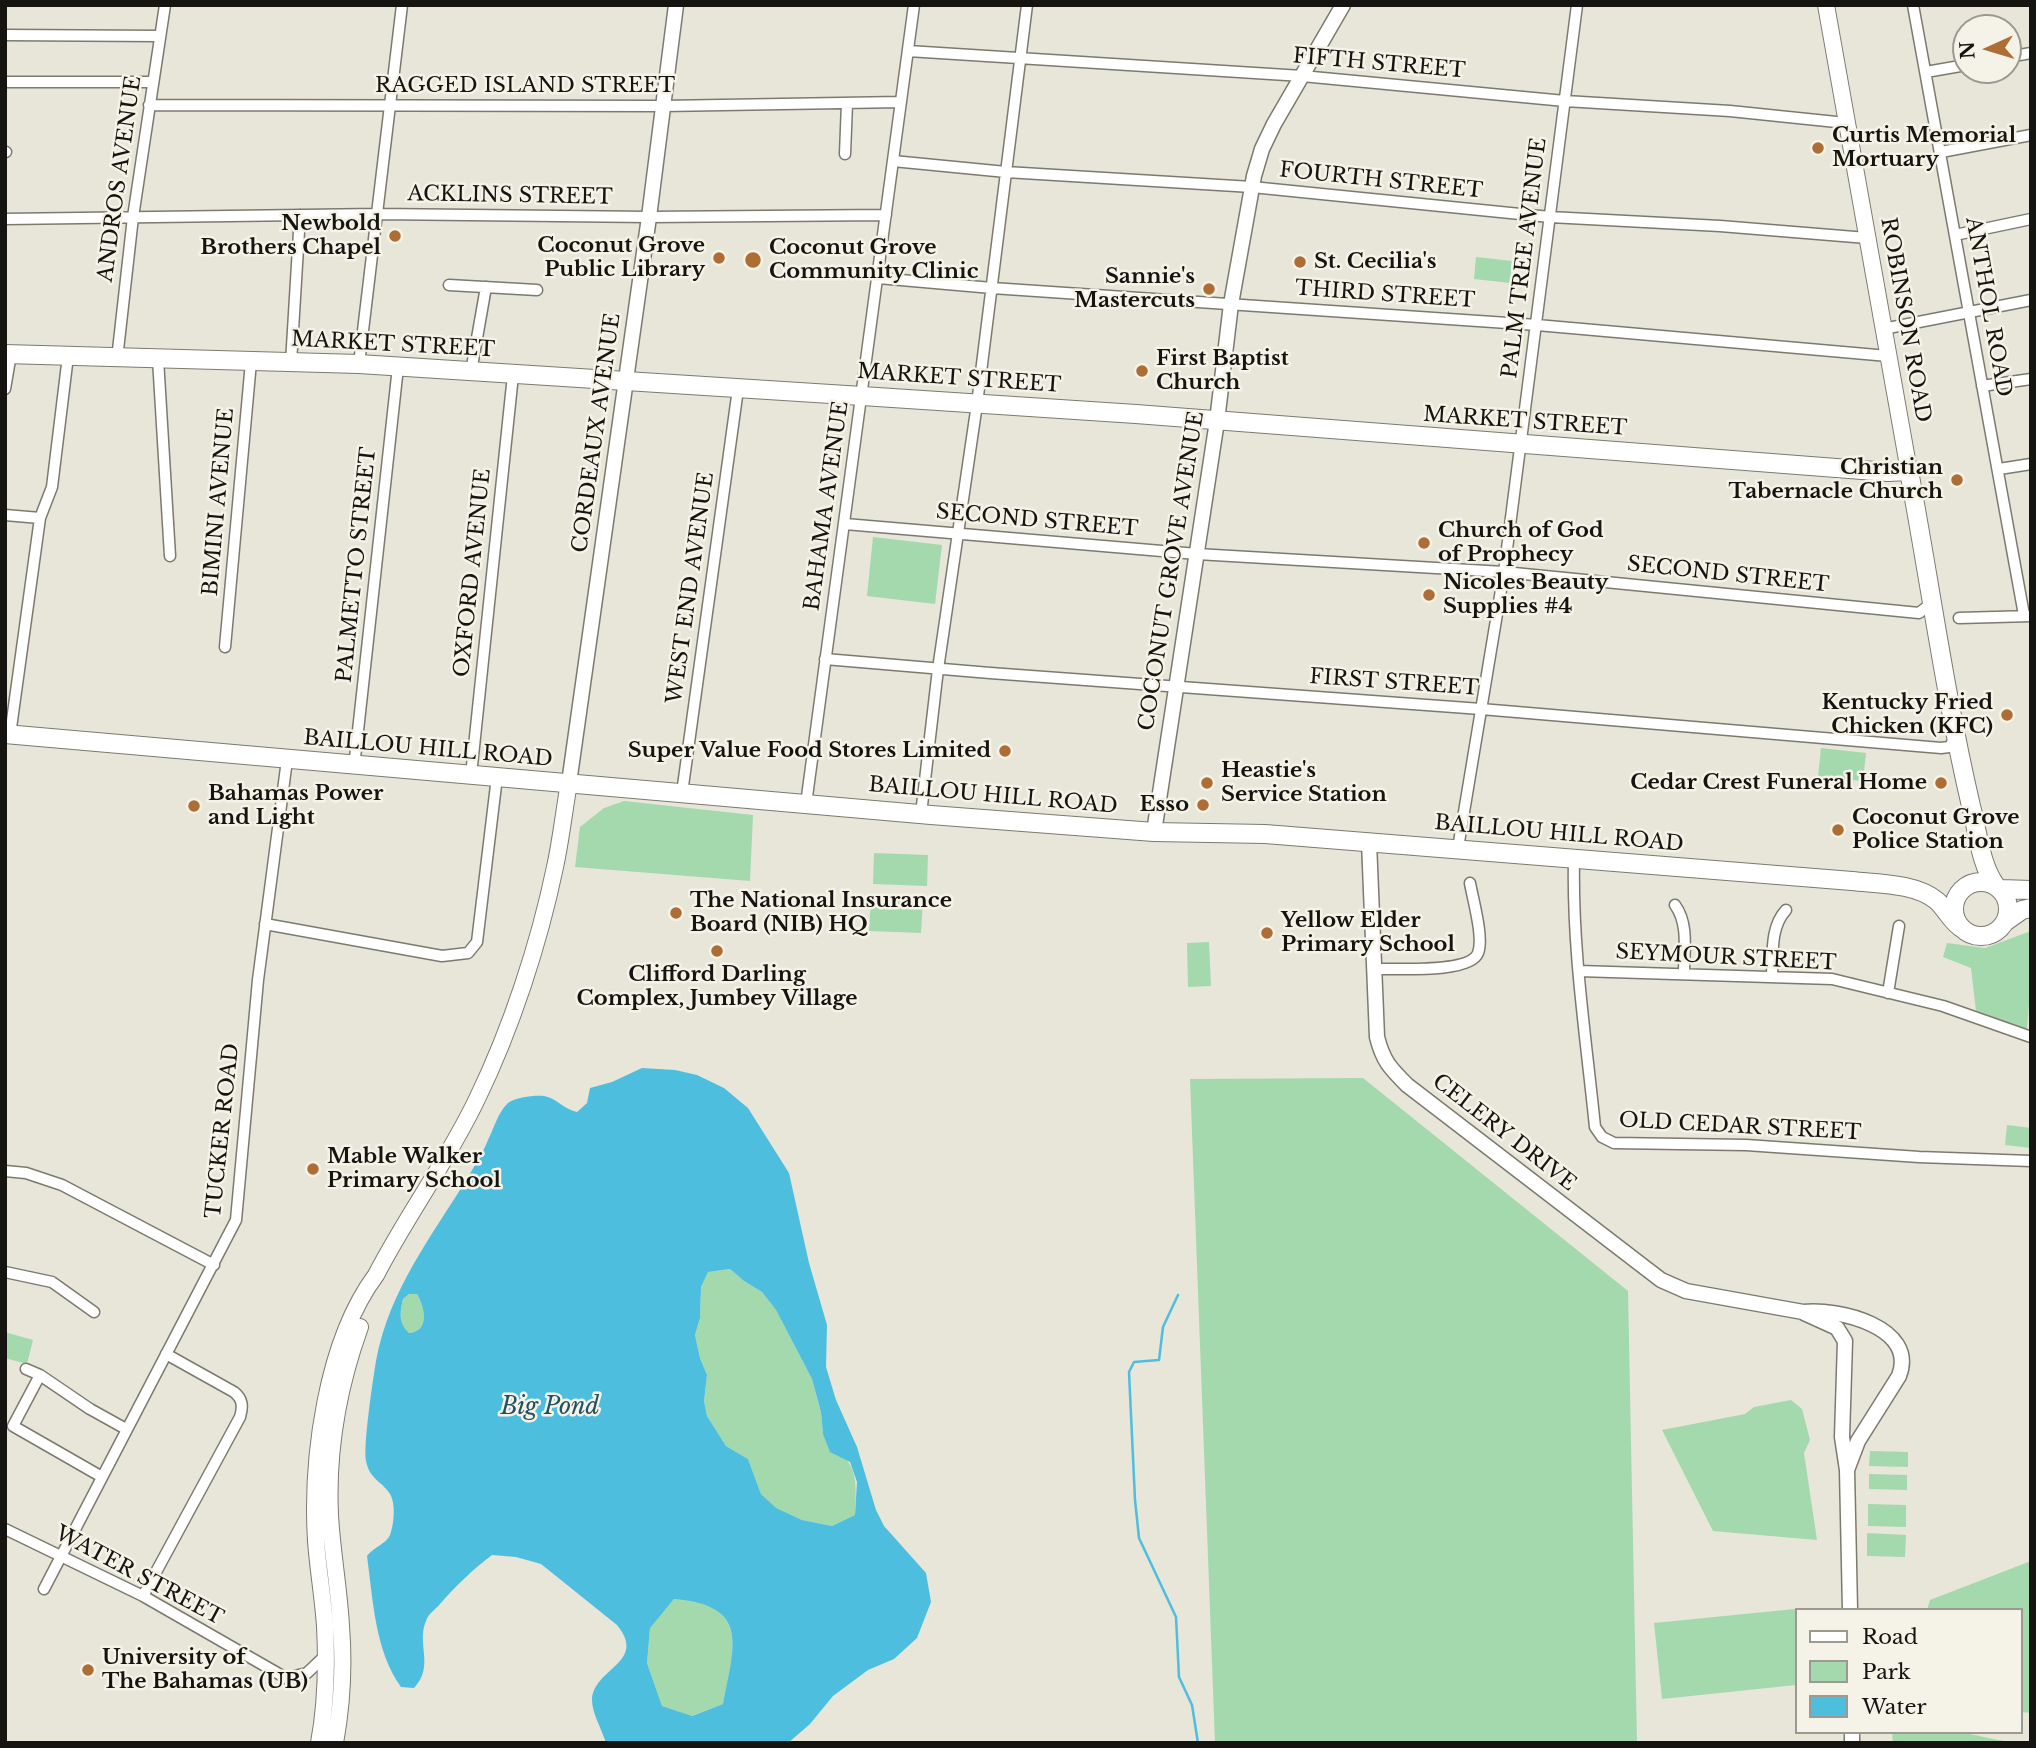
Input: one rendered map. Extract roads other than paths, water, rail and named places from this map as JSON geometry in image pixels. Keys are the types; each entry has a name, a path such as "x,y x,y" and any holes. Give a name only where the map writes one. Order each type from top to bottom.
{"main road":[{"name":"ROBINSON ROAD","path":"1826,5 1955,739 1988,873 1998,888"},
{"name":"MARKET STREET","path":"8,354 359,364 862,396 1888,472 1909,471"},
{"name":"BAILLOU HILL ROAD","path":"7,735 921,814 1154,832 1265,834 1458,848 1902,886 1933,898 1963,929"},
{"path":"319,1743 324,1703 325,1628 315,1514 319,1439 333,1373 365,1290 472,1110 506,1029 534,947 555,868 569,783"},
{"path":"2031,890 1998,888 1984,882 1975,883 1960,892 1956,900 1955,914 1963,929 1974,935 1986,936 1997,931 2022,910 2031,908"},
{"path":"1998,888 2008,905 2005,922"},
{"path":"335,1743 341,1703 342,1628 330,1514 331,1439 344,1376 376,1275"}],"street":[{"name":"ANDROS AVENUE","path":"117,359 133,217 164,5"},
{"path":"359,364 402,5"},
{"name":"CORDEAUX AVENUE","path":"569,783 649,217 676,5"},
{"name":"BAHAMA AVENUE","path":"806,804 914,5"},
{"path":"921,814 938,669 977,404 1027,5"},
{"name":"COCONUT GROVE AVENUE","path":"1154,832 1217,421 1231,304 1252,187 1262,149 1343,5"},
{"name":"PALM TREE AVENUE","path":"1458,848 1504,572 1577,5"},
{"name":"ANTHOL ROAD","path":"1913,5 1968,312 2028,615"},
{"path":"5,35 160,36"},
{"name":"FIFTH STREET","path":"908,51 1302,75 1565,101 1730,111 1846,123"},
{"path":"1926,72 1952,67"},
{"path":"5,82 152,82"},
{"name":"RAGGED ISLAND STREET","path":"149,105 663,106 901,102"},
{"path":"845,154 847,103"},
{"path":"1941,152 2031,135"},
{"name":"FOURTH STREET","path":"892,161 1006,172 1252,187 1550,218 1720,226 1867,238"},
{"name":"ACKLINS STREET","path":"5,219 378,214 649,217 886,215"},
{"path":"291,363 300,215"},
{"path":"1955,235 2031,219"},
{"name":"THIRD STREET","path":"878,278 992,289 1537,324 1888,356"},
{"path":"449,285 537,290"},
{"path":"471,372 486,287"},
{"path":"1883,329 2031,300"},
{"path":"5,389 8,354"},
{"path":"7,735 40,519 52,487 68,356"},
{"path":"158,359 170,556"},
{"name":"BIMINI AVENUE","path":"225,647 251,362"},
{"name":"PALMETTO STREET","path":"354,766 398,367"},
{"name":"OXFORD AVENUE","path":"471,775 513,375"},
{"path":"1982,386 2031,379"},
{"name":"WEST END AVENUE","path":"682,793 738,389"},
{"path":"1999,468 2031,464"},
{"path":"5,515 40,519"},
{"name":"SECOND STREET","path":"845,524 1197,554 1504,572 1919,613 1933,602"},
{"path":"1959,618 2028,615"},
{"name":"FIRST STREET","path":"825,659 1481,709 1941,748 1949,747 1955,739"},
{"name":"TUCKER ROAD","path":"44,1589 236,1220 258,980 287,760"},
{"path":"265,924 442,956 468,953 477,942 496,777"},
{"name":"CELERY DRIVE","path":"1369,842 1377,1037 1381,1056 1389,1067 1407,1085 1661,1280 1686,1291 1803,1312 1834,1312 1855,1317 1894,1341 1902,1355 1903,1365 1899,1376 1858,1441 1847,1470"},
{"name":"OLD CEDAR STREET","path":"1574,859 1573,886 1595,1127 1602,1137 1614,1143 1746,1145 1919,1157 2031,1161"},
{"path":"1374,968 1452,967 1472,961 1478,954 1479,941 1469,883"},
{"path":"1675,905 1683,920 1684,973"},
{"path":"1772,976 1776,928 1779,917 1786,910"},
{"path":"1888,993 1899,926"},
{"name":"SEYMOUR STREET","path":"1580,971 1832,979 1943,1006 2031,1037"},
{"path":"5,1171 62,1185 214,1265"},
{"path":"5,1272 52,1282 94,1312"},
{"name":"CELERY DRIVE","path":"1803,1312 1837,1328 1845,1341 1842,1437 1847,1470 1850,1608"},
{"path":"143,1596 242,1410 241,1399 237,1394 166,1354"},
{"path":"26,1369 127,1429"},
{"path":"40,1375 9,1423 102,1477"},
{"name":"WATER STREET","path":"5,1529 143,1596 286,1678 307,1673 324,1656"}],"water":[{"name":"Big Pond","path":"642,1068 675,1070 697,1075 724,1088 748,1108 789,1173 809,1263 827,1325 826,1367 836,1400 857,1447 876,1510 884,1526 926,1573 931,1602 917,1638 894,1659 868,1670 833,1696 810,1724 788,1743 606,1743 595,1716 592,1700 601,1680 623,1657 625,1638 617,1625 541,1564 516,1557 492,1555 464,1578 428,1616 423,1630 423,1671 414,1688 401,1687 392,1673 380,1641 367,1556 390,1535 394,1509 387,1489 370,1472 365,1453 376,1361 391,1311 413,1264 484,1150 499,1115 508,1103 526,1097 544,1096 577,1112 587,1103 590,1088 612,1082","holes":["730,1269 762,1292 776,1310 812,1379 821,1412 823,1434 830,1452 850,1462 857,1482 855,1515 832,1526 802,1520 776,1508 761,1494 748,1459 726,1446 707,1416 704,1401 707,1375 695,1335 700,1318 701,1287 708,1272","409,1294 417,1294 424,1318 420,1328 409,1333 401,1321 403,1299","674,1599 699,1603 716,1610 726,1620 732,1632 733,1647 723,1704 692,1716 662,1706 647,1663 650,1628"]}],"waterway":[{"path":"1178,1295 1163,1327 1159,1360 1134,1362 1129,1372 1139,1538 1176,1617 1179,1677 1192,1705 1198,1743"}],"place":[{"name":"Curtis Memorial Mortuary","path":"1818,148"},
{"name":"Newbold Brothers Chapel","path":"395,236"},
{"name":"Coconut Grove Public Library","path":"719,258"},
{"name":"Coconut Grove Community Clinic","path":"753,260"},
{"name":"St. Cecilia's","path":"1300,262"},
{"name":"Sannie's Mastercuts","path":"1209,289"},
{"name":"First Baptist Church","path":"1142,371"},
{"name":"Christian Tabernacle Church","path":"1957,480"},
{"name":"Church of God of Prophecy","path":"1424,543"},
{"name":"Nicoles Beauty Supplies #4","path":"1429,595"},
{"name":"Kentucky Fried Chicken (KFC)","path":"2007,715"},
{"name":"Super Value Food Stores Limited","path":"1005,751"},
{"name":"Heastie's Service Station","path":"1207,783"},
{"name":"Cedar Crest Funeral Home","path":"1941,783"},
{"name":"Esso","path":"1203,805"},
{"name":"Bahamas Power and Light","path":"194,806"},
{"name":"Coconut Grove Police Station","path":"1838,830"},
{"name":"The National Insurance Board (NIB) HQ","path":"676,913"},
{"name":"Yellow Elder Primary School","path":"1267,933"},
{"name":"Clifford Darling Complex, Jumbey Village","path":"717,951"},
{"name":"Mable Walker Primary School","path":"313,1169"},
{"name":"University of The Bahamas (UB)","path":"88,1670"}]}
